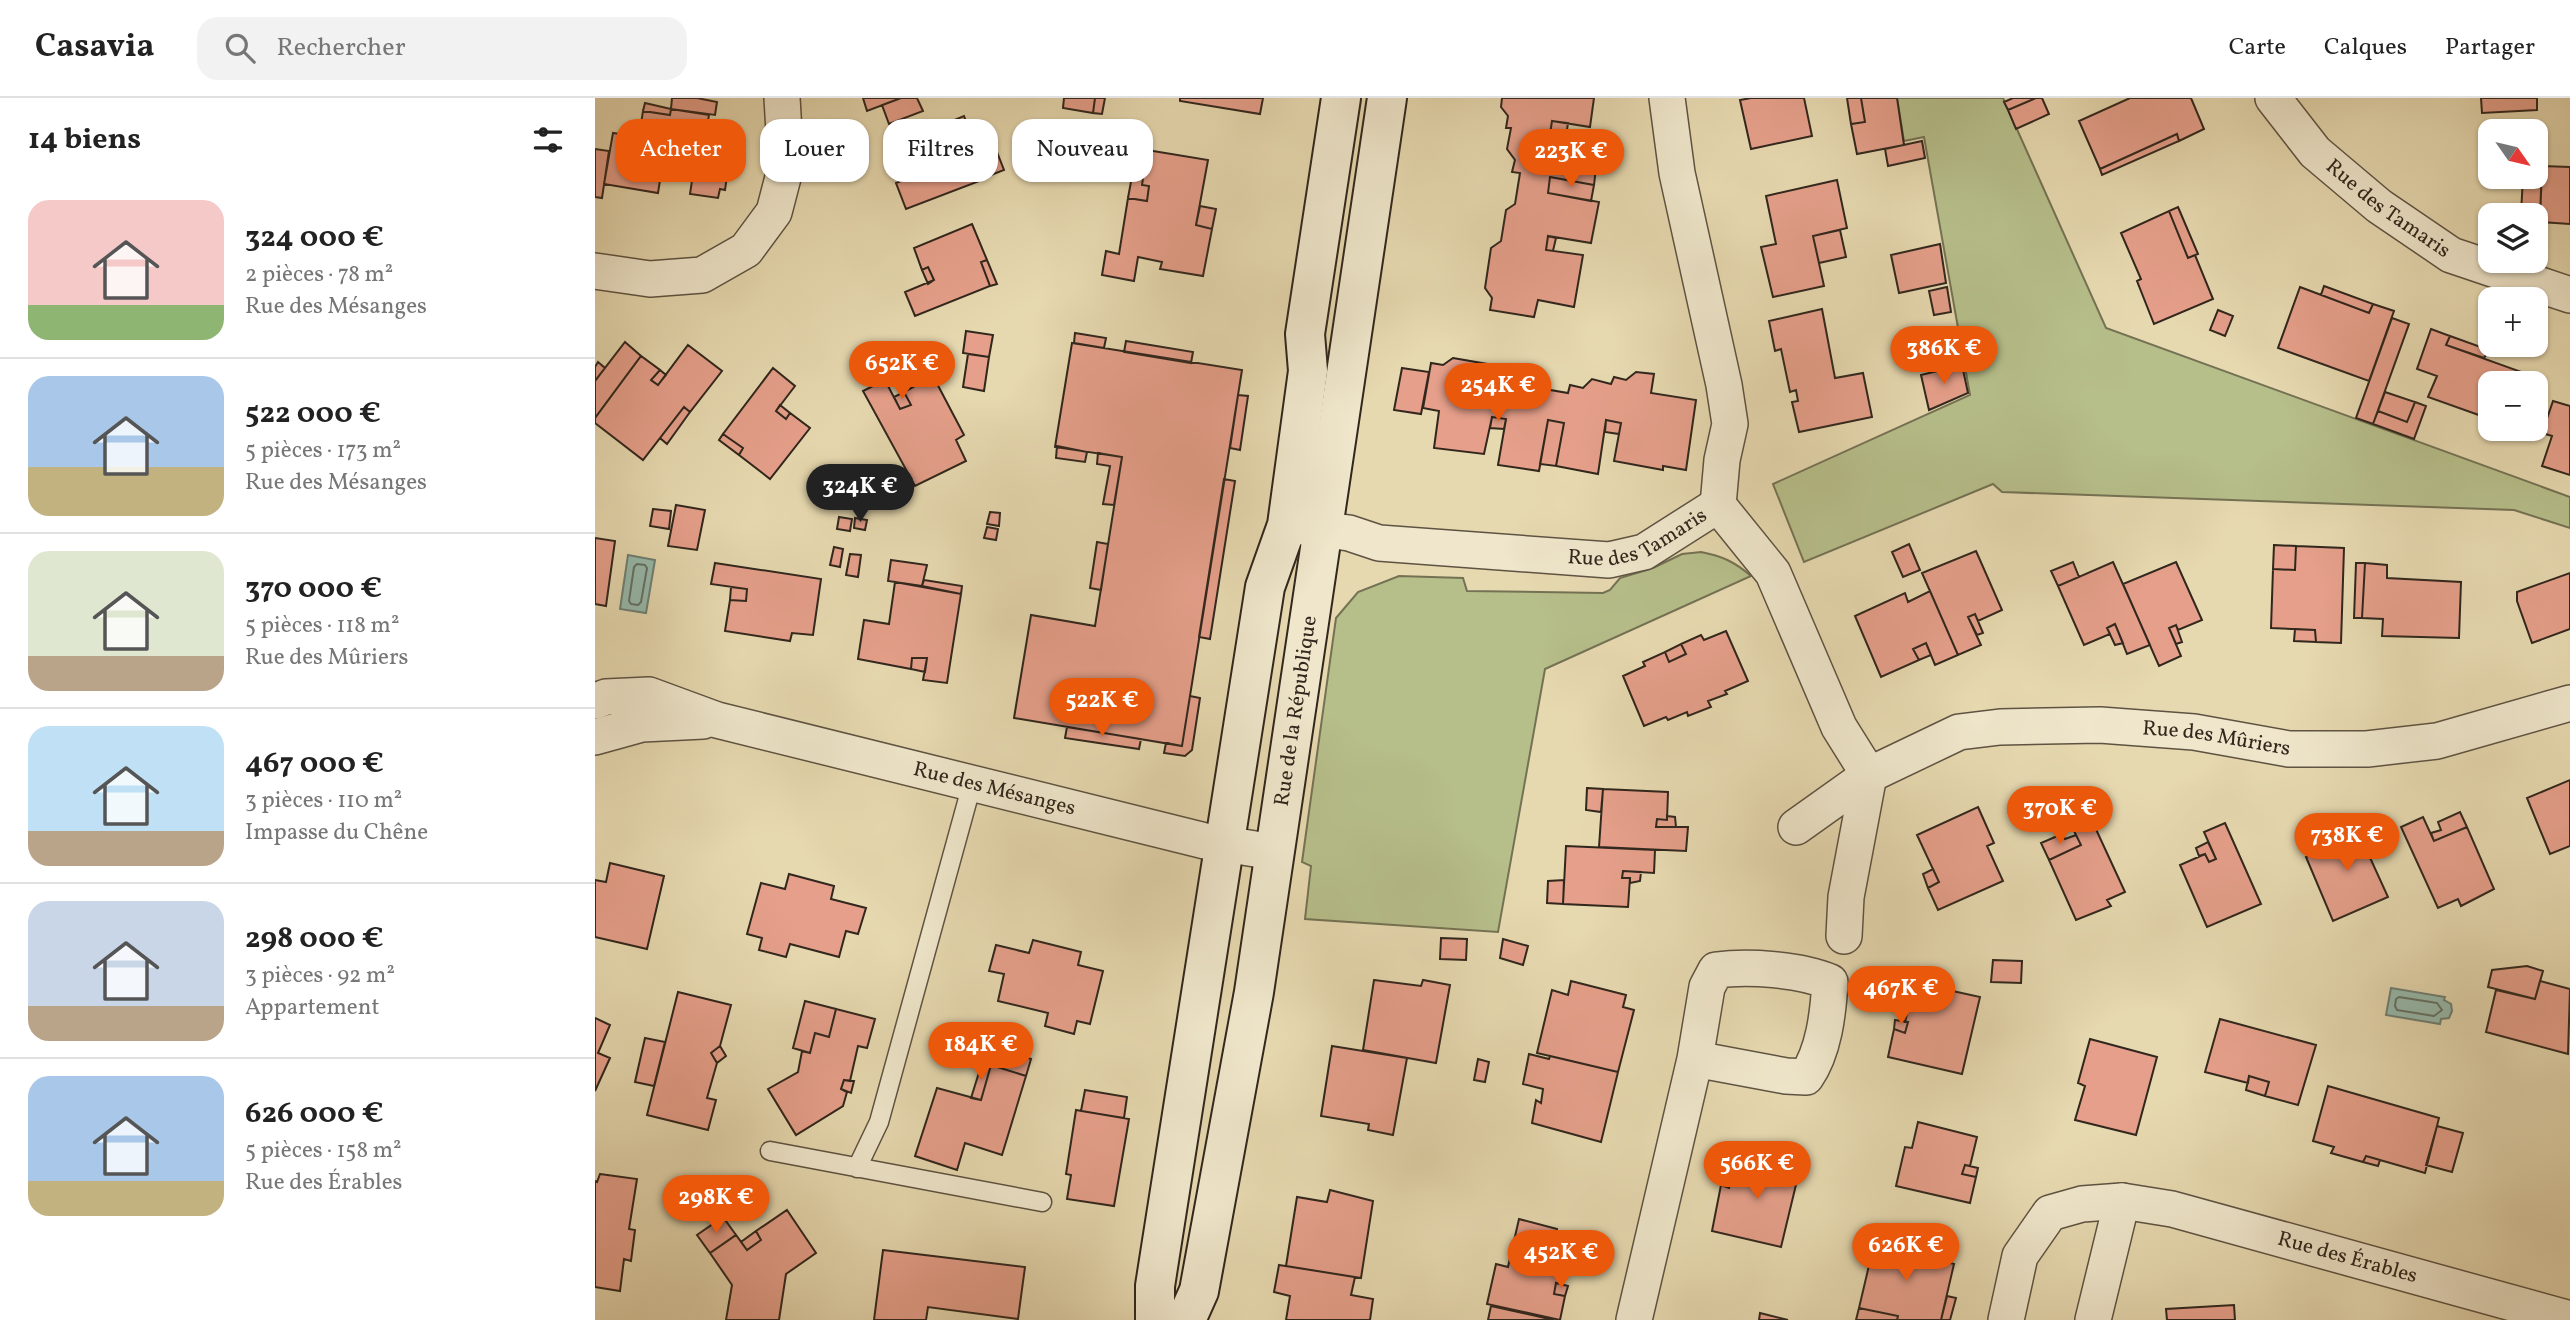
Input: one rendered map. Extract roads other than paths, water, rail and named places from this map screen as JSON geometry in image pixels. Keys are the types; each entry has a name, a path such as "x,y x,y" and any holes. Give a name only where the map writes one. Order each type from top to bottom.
{"street":[{"path":"595,271 650,279 702,275 746,250 774,212 786,166 782,98"},
{"name":"Rue de la République","path":"1155,1320 1155,1286 1265,587 1319,529 1305,334 1341,98"},
{"name":"Rue de la République","path":"1186,1320 1199,1291 1254,992 1319,529 1387,98"},
{"name":"Rue des Tamaris","path":"1319,529 1379,543 1609,560 1644,552 1718,505 1722,460 1730,424 1724,385 1677,173 1667,98"},
{"name":"Rue des Tamaris","path":"2273,98 2315,152 2379,206 2451,255 2570,295"},
{"path":"1718,505 1773,573 1839,727 1869,775 1846,897 1844,936"},
{"name":"Rue des Mésanges","path":"595,701 606,697 649,695 717,720 972,784 1205,841 1275,852"},
{"name":"Rue des Mûriers","path":"1796,827 1869,775 1959,732 2000,727 2100,724 2194,732 2289,748 2367,749 2437,741 2570,703"},
{"name":"Rue des Mésanges","path":"595,737 642,724 717,720"},
{"path":"1634,1320 1695,1059"},
{"path":"2093,1320 2122,1201"},
{"name":"Rue des Érables","path":"2005,1320 2020,1256 2050,1213 2083,1204 2122,1201 2172,1209 2570,1319"}],"lane":[{"path":"857,1168 879,1122 972,784"},
{"path":"770,1151 1042,1202"}],"water":[{"path":"628,555 655,560 646,613 620,609"},
{"path":"2391,988 2445,997 2444,1000 2451,1004 2449,1018 2441,1019 2440,1024 2386,1015"}]}
